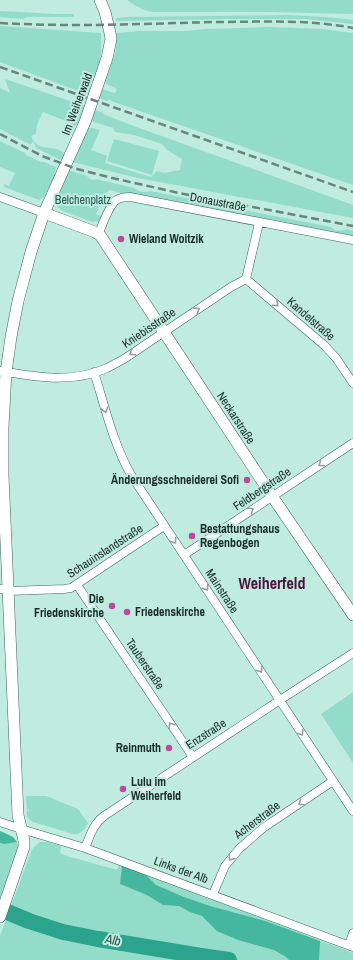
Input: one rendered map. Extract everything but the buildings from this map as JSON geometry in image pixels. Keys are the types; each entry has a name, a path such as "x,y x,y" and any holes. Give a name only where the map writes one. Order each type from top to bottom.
{"street":[{"name":"Im Weiherwald","path":"0,917 24,847 18,815 6,590 3,475 3,372 21,286 31,252 44,213 85,122 107,58 111,39 105,12 100,0"},
{"path":"0,197 99,234"},
{"name":"Donaustraße","path":"99,234 111,206 115,201 125,197 130,197 353,240"},
{"path":"246,280 259,223"},
{"name":"Neckarstraße","path":"99,234 272,496 353,615"},
{"name":"Kniebisstraße","path":"3,372 49,378 72,377 107,368 124,359 246,280"},
{"name":"Kandelstraße","path":"246,280 324,345 336,358 353,383"},
{"name":"Mainstraße","path":"94,372 114,440 123,462 353,811"},
{"name":"Feldbergstraße","path":"184,555 353,443"},
{"name":"Schauinslandstraße","path":"6,590 72,588 164,526"},
{"name":"Tauberstraße","path":"77,585 193,757"},
{"name":"Enzstraße","path":"85,848 92,830 100,819 353,653"},
{"name":"Acherstraße","path":"213,894 225,866 239,849 263,828 333,781"},
{"name":"Links der Alb","path":"0,822 21,830 85,848 351,946"},
{"path":"351,946 353,933"}],"green space":[{"path":"127,0 353,0 353,14 153,12 139,8"},
{"path":"0,11 74,14 74,17 27,17 23,19 0,17"},
{"path":"286,15 353,20 353,24 306,19 116,21 118,18 129,17"},
{"path":"0,26 101,33 101,53 89,95 0,62"},
{"path":"268,27 323,29 353,33 353,185 99,98 102,89 115,93 117,89 105,83 116,51 116,33"},
{"path":"5,79 85,106 77,125 74,126 66,121 43,112 38,123 36,134 31,136 34,142 43,147 62,151 65,155 63,161 36,148 33,141 31,145 0,129 0,88 10,93"},
{"path":"94,110 131,125 353,205 353,218 138,178 72,162 87,127 100,130 91,150 107,156 105,163 151,177 157,171 164,173 180,170 182,159 167,150 162,144 134,135 115,132 113,128 91,121"},
{"path":"114,139 159,151 152,175 107,161"},
{"path":"0,141 41,162 56,167 54,177 44,197 39,200 4,187 4,184 9,186 15,173 0,167"},
{"name":"Belchenplatz","path":"68,170 87,176 93,180 96,179 134,188 142,192 150,191 235,208 237,210 244,210 331,227 339,231 347,229 353,231 353,237 110,190 103,198 96,214 103,217 102,220 93,222 61,210 57,206 55,199"},
{"path":"353,692 353,763 321,714"},
{"path":"26,796 46,796 78,809 88,823 82,832 73,834 33,822 27,816 27,811 29,811 29,809 27,810"},
{"path":"0,831 11,836 19,846 0,903"},
{"path":"0,831 13,837 17,842 4,844 0,843"},
{"path":"40,842 47,842 61,846 60,853 67,856 117,870 120,864 353,953 353,960 0,960 0,936 31,852"},
{"path":"122,866 146,875 156,885 184,897 210,906 265,921 320,941 319,960 289,960 274,950 238,940 217,931 202,916 179,906 163,905 147,895 120,884"}],"waterway":[{"name":"Alb","path":"0,909 29,921 63,932 229,960"}],"railway":[{"path":"0,23 80,25 283,22 318,23 353,28"},
{"path":"0,67 353,192"},
{"path":"0,134 42,156 77,169 179,193 353,226"}],"place":[{"name":"Wieland Woitzik","path":"121,239"},
{"name":"Änderungsschneiderei Sofi","path":"247,480"},
{"name":"Bestattungshaus Regenbogen","path":"192,536"},
{"name":"Die Friedenskirche","path":"112,606"},
{"name":"Friedenskirche","path":"127,612"},
{"name":"Reinmuth","path":"169,748"},
{"name":"Lulu im Weiherfeld","path":"123,789"}],"district":[{"name":"Weiherfeld","path":"272,583"}]}
